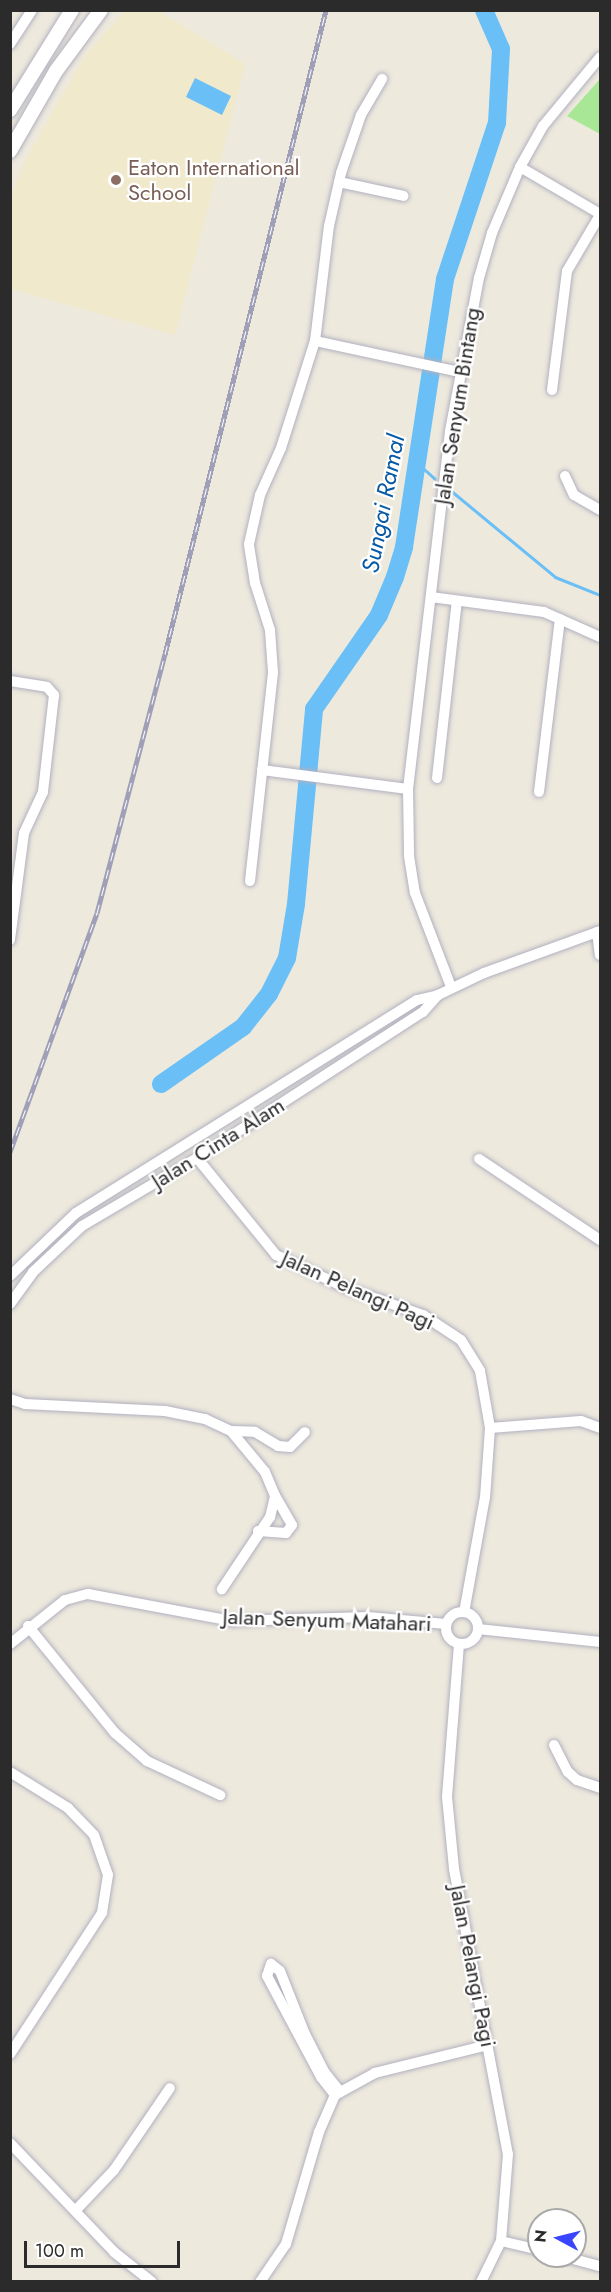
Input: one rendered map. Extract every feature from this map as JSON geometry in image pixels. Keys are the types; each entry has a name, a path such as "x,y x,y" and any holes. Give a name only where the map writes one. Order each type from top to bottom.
{"street":[{"path":"10,44 32,10"},
{"path":"10,110 72,10"},
{"path":"10,151 56,71 101,10"},
{"name":"Jalan Senyum Bintang","path":"451,987 414,893 409,856 408,789 459,372 492,233 520,167 543,126 600,57"},
{"path":"250,881 266,770 273,672 270,630 255,583 249,544 260,495 281,448 315,341 324,260 339,182 361,115 382,79"},
{"path":"520,167 600,215 567,271 552,390"},
{"path":"339,182 404,196"},
{"path":"315,341 459,372"},
{"path":"565,476 574,495 600,510"},
{"path":"431,597 544,612 600,637"},
{"path":"437,778 457,601"},
{"path":"539,792 560,619"},
{"path":"10,681 47,687 54,695 43,792 24,833 10,940"},
{"path":"266,770 408,789"},
{"path":"599,932 600,955"},
{"name":"Jalan Cinta Alam","path":"10,1304 33,1272 82,1226 197,1158 423,1012 438,995 451,987 599,932"},
{"name":"Jalan Cinta Alam","path":"10,1276 76,1213 417,1000 438,995"},
{"name":"Jalan Pelangi Pagi","path":"197,1158 276,1255 346,1287 423,1315 461,1340 480,1371 490,1428 484,1497 464,1612"},
{"path":"479,1159 600,1239"},
{"path":"10,1399 25,1404 165,1412 205,1419 231,1431 255,1432 278,1446 290,1447 305,1432"},
{"path":"490,1428 581,1422 600,1428"},
{"path":"231,1431 265,1472 275,1496 292,1525 286,1533 258,1531"},
{"path":"222,1590 258,1531 270,1517 275,1496"},
{"name":"Jalan Senyum Matahari","path":"10,1644 28,1626 65,1600 88,1594 232,1621 368,1617 446,1624"},
{"path":"464,1612 476,1619 478,1629 474,1639 459,1644 447,1635 446,1624 451,1616 464,1612"},
{"path":"28,1626 83,1698 123,1740 147,1761 220,1795"},
{"path":"478,1629 600,1642"},
{"name":"Jalan Pelangi Pagi","path":"459,1644 447,1797 456,1880 508,2154 501,2241 481,2282"},
{"path":"554,1745 572,1776 600,1788"},
{"path":"10,1772 68,1808 94,1835 108,1875 102,1913 10,2054"},
{"path":"271,1964 280,1971 305,2034 337,2092 321,2077 267,1976 271,1964"},
{"path":"260,2282 286,2244 319,2132 337,2092 375,2073 488,2045"},
{"path":"76,2211 114,2170 170,2088"},
{"path":"10,2143 114,2252 152,2282"},
{"path":"501,2241 527,2247"}],"shaded area":[{"name":"Eaton International School","path":"125,11 159,11 245,64 175,335 11,289 10,200 25,160 85,56"}],"green space":[{"path":"600,79 600,134 567,116"}],"water":[{"path":"195,78 231,96 222,115 186,97"}],"waterway":[{"name":"Sungai Ramal","path":"161,1084 243,1027 269,994 287,958 296,904 314,709 379,615 395,577 404,547 445,279 497,123 501,49 484,10"},
{"path":"416,462 435,479"},
{"path":"450,490 555,577 600,595"}],"railway":[{"path":"10,1152 97,913 165,654 326,10"}],"place":[{"name":"Eaton International School","path":"116,180"}]}
